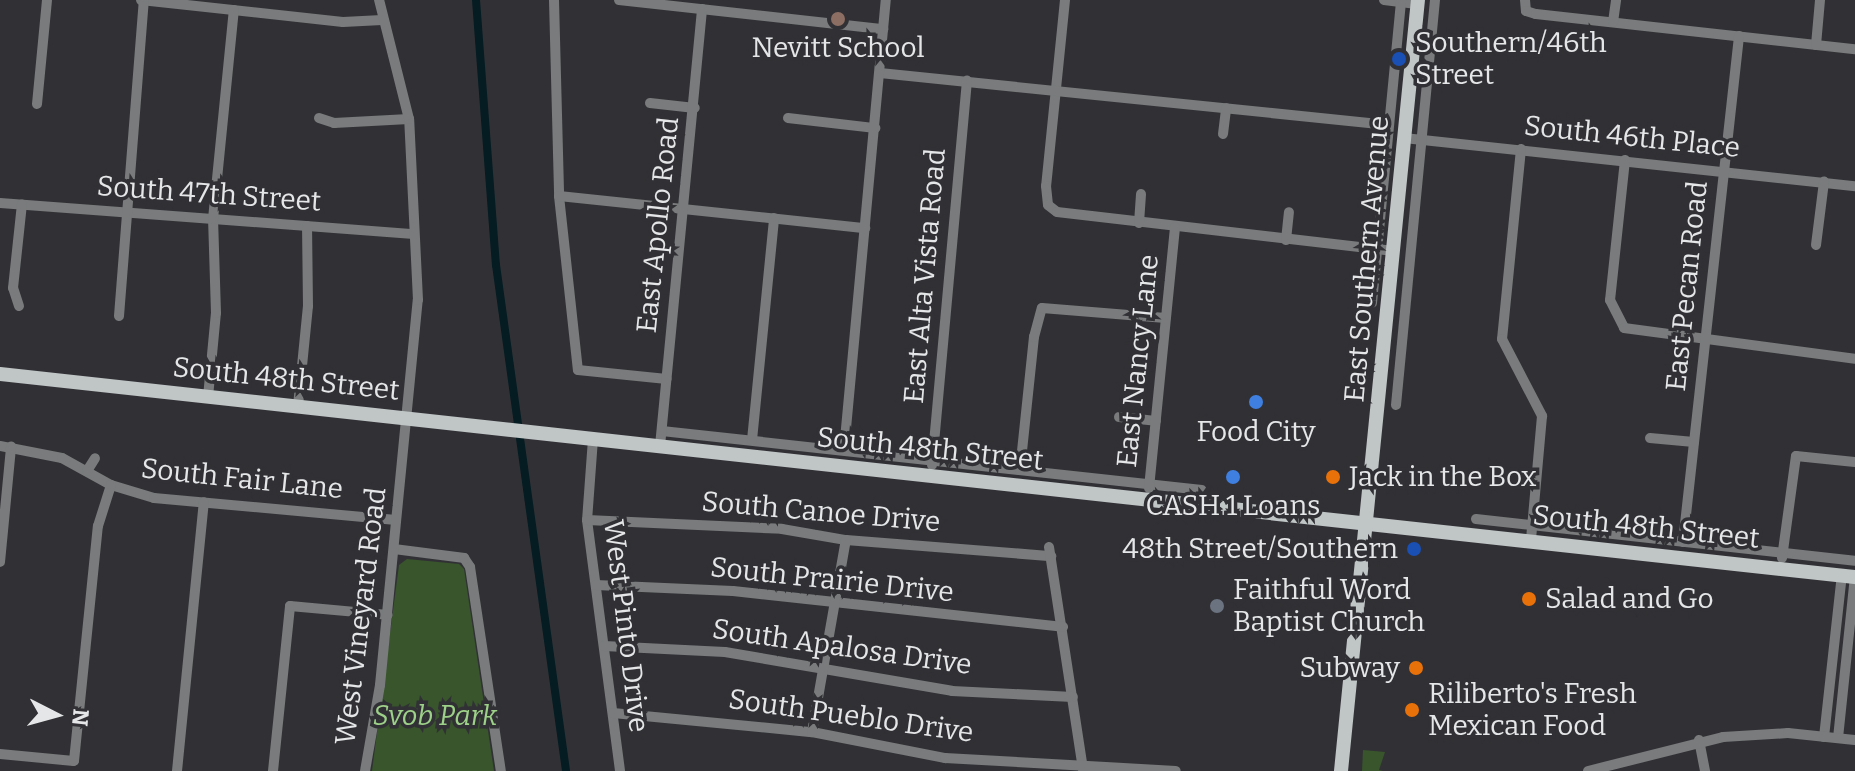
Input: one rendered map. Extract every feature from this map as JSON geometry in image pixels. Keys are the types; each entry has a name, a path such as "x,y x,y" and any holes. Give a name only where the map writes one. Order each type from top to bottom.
{"main road":[{"name":"East Southern Avenue","path":"1341,771 1368,523 1417,2"},
{"name":"South 48th Street","path":"0,374 593,439 661,439 932,468 1149,492 1368,523 1531,532 1781,560 1851,576"}],"street":[{"path":"37,104 47,0"},
{"path":"119,316 143,0 343,22 382,20"},
{"name":"West Vineyard Road","path":"365,771 388,615 417,318 409,119 379,0"},
{"path":"554,0 559,196 578,370 667,379"},
{"path":"619,0 883,29"},
{"path":"844,450 886,0"},
{"path":"1065,0 1048,205 1057,212 1394,251"},
{"path":"1384,0 1417,2"},
{"name":"East Southern Avenue","path":"1396,405 1435,0"},
{"path":"1613,22 1616,0"},
{"path":"1816,45 1820,0"},
{"name":"East Southern Avenue","path":"1372,303 1401,1"},
{"path":"1525,6 1613,22 1855,49"},
{"name":"East Apollo Road","path":"661,439 695,108 702,9"},
{"path":"208,397 216,313 213,219 234,10"},
{"name":"East Pecan Road","path":"1683,542 1739,36"},
{"path":"880,73 1388,125"},
{"name":"East Alta Vista Road","path":"932,468 967,81"},
{"path":"650,103 695,108"},
{"path":"1223,134 1226,108"},
{"path":"319,118 334,123 409,119"},
{"path":"788,118 875,128"},
{"name":"South 46th Place","path":"1404,138 1855,186"},
{"path":"1521,149 1502,339 1542,416 1531,532"},
{"path":"1625,160 1610,300 1616,322 1631,332 1855,359"},
{"path":"1816,245 1824,182"},
{"path":"1139,223 1141,194"},
{"path":"559,196 865,228"},
{"name":"South 47th Street","path":"0,203 414,234"},
{"path":"19,306 13,288 22,204"},
{"path":"1286,240 1289,212"},
{"path":"752,440 774,218"},
{"path":"298,406 308,306 307,226"},
{"name":"East Nancy Lane","path":"1149,492 1175,227"},
{"path":"1020,470 1042,308 1166,318"},
{"path":"1119,417 1156,421"},
{"path":"1650,438 1694,442"},
{"name":"West Pinto Drive","path":"593,439 587,520 620,771"},
{"name":"South 48th Street","path":"661,439 752,440 844,450 932,468 1020,470 1149,492 1202,490"},
{"path":"0,562 6,446"},
{"name":"South Fair Lane","path":"6,446 49,453 111,485 154,498 396,520"},
{"path":"1781,560 1796,456 1855,462"},
{"path":"87,471 95,458"},
{"path":"0,754 74,761 98,526 111,485"},
{"path":"177,771 204,502"},
{"name":"South 48th Street","path":"1476,519 1531,532 1683,542 1781,560 1855,561"},
{"name":"South Canoe Drive","path":"587,520 782,529 846,540 1050,551 1063,627"},
{"path":"812,732 846,540"},
{"path":"394,549 464,558 479,613 501,771"},
{"path":"1824,737 1851,576"},
{"path":"1838,738 1851,576"},
{"name":"South Prairie Drive","path":"596,585 733,591 1063,627"},
{"path":"273,771 290,606 388,615"},
{"path":"1063,627 1083,768"},
{"name":"South Apalosa Drive","path":"604,646 725,652 824,666 952,691 1073,697"},
{"name":"South Pueblo Drive","path":"613,713 812,732 945,758 1014,766 1176,771"},
{"path":"1588,771 1699,740 1753,733 1855,740"},
{"path":"1699,740 1705,771"}],"green space":[{"name":"Svob Park","path":"407,559 459,564 464,569 494,771 372,771 399,565"},
{"path":"1363,750 1385,752 1379,770 1383,771 1362,771"}],"waterway":[{"path":"476,0 496,265 566,771"}],"place":[{"name":"Nevitt School","path":"838,19"},
{"name":"Southern/46th Street","path":"1399,59"},
{"name":"Food City","path":"1256,402"},
{"name":"CASH 1 Loans","path":"1233,477"},
{"name":"Jack in the Box","path":"1333,477"},
{"name":"48th Street/Southern","path":"1414,549"},
{"name":"Salad and Go","path":"1529,599"},
{"name":"Faithful Word Baptist Church","path":"1217,606"},
{"name":"Subway","path":"1416,668"},
{"name":"Riliberto's Fresh Mexican Food","path":"1412,710"}]}
